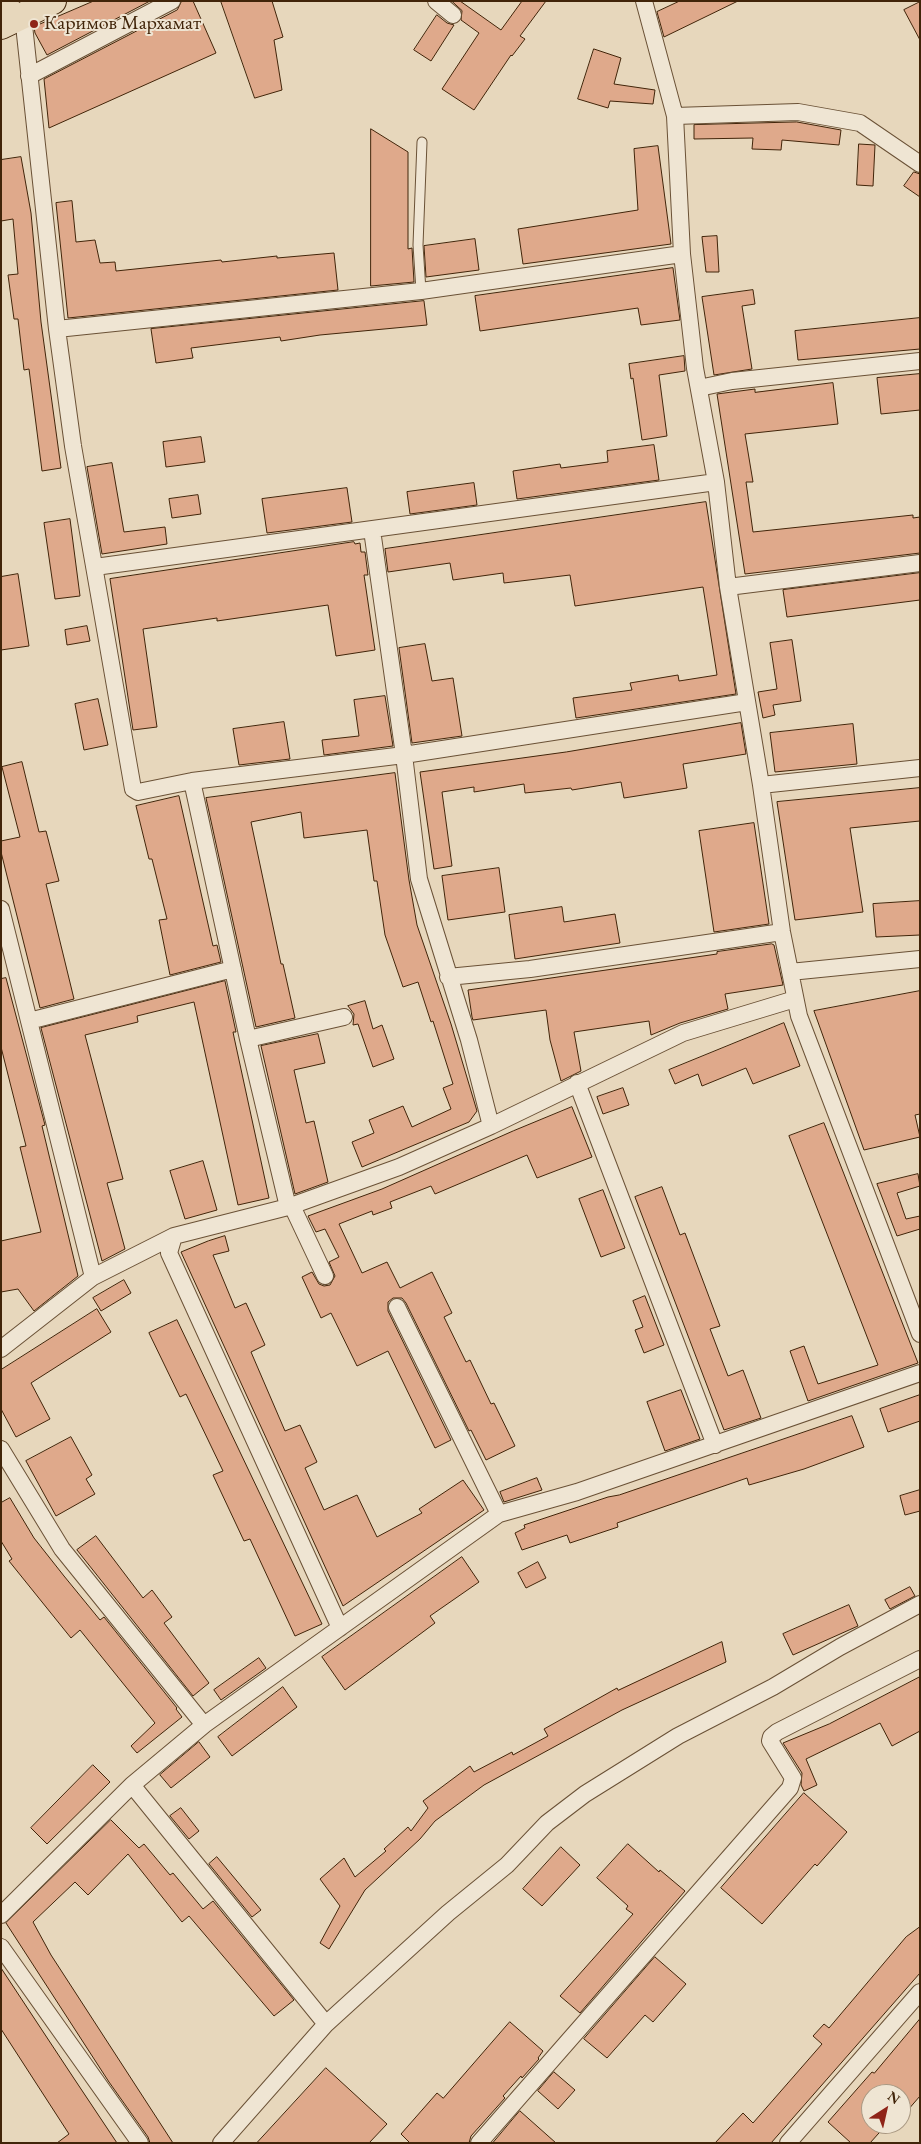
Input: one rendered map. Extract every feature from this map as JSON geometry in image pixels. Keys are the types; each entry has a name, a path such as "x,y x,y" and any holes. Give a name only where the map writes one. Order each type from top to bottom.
{"main road":[{"path":"8,12 53,1"}],"street":[{"path":"29,76 172,1"},
{"path":"436,1 453,15"},
{"path":"644,1 675,116 682,254 699,388 716,482 728,587 761,785 782,932 795,999 799,1016 920,1334"},
{"path":"8,12 29,76 57,329 73,446 133,789 138,792 192,780 404,755 747,702"},
{"path":"675,116 798,112 860,123 920,164"},
{"path":"57,329 421,291 682,254"},
{"path":"699,388 732,381 920,361"},
{"path":"95,567 716,482"},
{"path":"372,530 404,755 419,879 448,977 470,1040 491,1126"},
{"path":"728,587 920,563"},
{"path":"761,785 920,768"},
{"path":"192,780 248,1039 290,1207 325,1276"},
{"path":"1,909 93,1277"},
{"path":"448,977 530,969 782,932"},
{"path":"790,972 920,959"},
{"path":"29,1021 234,970"},
{"path":"1,1349 93,1277 174,1236 290,1207 399,1167 491,1126 683,1033 795,999"},
{"path":"248,1039 344,1017"},
{"path":"577,1083 715,1445"},
{"path":"174,1236 169,1253 340,1628"},
{"path":"397,1307 499,1514"},
{"path":"1,1914 132,1785 204,1724 499,1514 577,1492 920,1373"},
{"path":"1,1449 62,1549 204,1724"},
{"path":"221,2143 326,2024 448,1913 507,1865 547,1823 585,1794 678,1736 774,1687 840,1647 920,1604"},
{"path":"479,2143 790,1788 793,1778 770,1741 771,1737 777,1732 920,1659"},
{"path":"132,1785 326,2024"},
{"path":"1,1947 140,2143"},
{"path":"788,2143 920,1992"}],"lane":[{"path":"421,291 418,245 422,142"}],"building":[{"path":"94,1 150,1 47,55 35,33 34,27"},
{"path":"182,1 193,1 216,53 49,128 44,79 177,10"},
{"path":"221,1 272,1 283,37 274,40 282,90 255,98"},
{"path":"452,1 460,1 501,30 522,1 546,1 520,36 525,39 511,55 474,110 442,89 479,33 461,20 462,11"},
{"path":"680,1 738,1 664,37 657,12"},
{"path":"920,2 920,40 904,10"},
{"path":"437,15 447,23 454,25 431,61 414,50"},
{"path":"594,49 621,58 614,84 655,90 653,104 610,101 608,108 578,99"},
{"path":"797,122 841,130 839,145 782,140 781,150 752,149 753,138 694,139 694,125"},
{"path":"371,129 408,152 408,249 412,248 414,282 371,286"},
{"path":"859,144 875,145 873,186 857,185"},
{"path":"658,146 671,244 523,264 518,229 638,210 634,149"},
{"path":"21,157 31,213 41,322 61,468 42,471 29,369 24,370 18,319 14,319 8,275 18,274 13,219 1,221 1,160"},
{"path":"914,172 920,174 920,197 904,186"},
{"path":"72,201 76,242 95,240 100,263 115,262 116,271 221,260 222,262 277,256 277,258 334,253 338,290 68,318 56,203"},
{"path":"717,236 719,272 706,272 702,237"},
{"path":"475,239 479,270 426,277 424,246"},
{"path":"673,268 680,320 641,325 638,308 480,331 475,296"},
{"path":"753,290 755,304 742,306 752,369 714,375 702,297"},
{"path":"424,301 427,325 320,335 281,341 280,337 191,348 193,358 156,363 151,329"},
{"path":"920,318 920,349 798,360 795,331"},
{"path":"684,356 685,371 659,375 667,436 642,440 633,378 631,379 629,364"},
{"path":"920,374 920,410 881,414 877,378"},
{"path":"833,383 838,424 745,434 753,482 746,482 753,532 913,515 913,518 920,517 920,553 745,574 717,394 755,389 755,392"},
{"path":"201,437 205,462 166,467 163,442"},
{"path":"654,445 659,480 517,499 513,471 560,464 561,468 608,462 607,451"},
{"path":"112,463 124,532 165,527 167,544 102,554 87,467"},
{"path":"474,483 477,505 410,514 407,492"},
{"path":"347,488 352,522 267,533 262,499"},
{"path":"198,495 201,514 172,518 169,499"},
{"path":"706,502 736,694 576,718 573,698 632,690 630,683 678,675 679,681 717,675 703,587 575,606 570,575 504,583 503,573 453,580 450,563 388,572 385,549"},
{"path":"70,519 80,596 55,599 44,523"},
{"path":"354,542 355,544 360,543 361,552 365,552 368,575 364,575 375,650 336,656 328,605 217,621 217,618 143,629 157,727 133,730 110,579"},
{"path":"920,573 920,600 787,617 783,590"},
{"path":"18,574 29,646 1,650 1,577"},
{"path":"87,626 90,641 67,645 65,630"},
{"path":"792,640 801,701 773,705 775,715 763,718 758,692 777,689 770,643"},
{"path":"425,644 432,681 453,678 462,736 412,743 399,648"},
{"path":"385,696 393,746 324,755 322,740 359,736 354,700"},
{"path":"98,699 108,745 84,750 75,704"},
{"path":"284,722 290,759 239,765 233,729"},
{"path":"741,723 746,754 683,764 687,788 624,798 621,782 572,790 571,788 525,793 524,784 474,792 474,787 442,792 452,866 434,869 420,772 566,752"},
{"path":"853,724 857,764 775,772 770,733"},
{"path":"22,762 39,832 46,831 59,881 46,884 74,999 40,1008 1,852 1,841 20,837 2,767"},
{"path":"395,773 417,925 451,1024 477,1111 469,1122 362,1167 352,1142 374,1133 369,1120 403,1106 412,1127 451,1109 443,1088 453,1084 433,1021 431,1022 418,982 403,987 385,935 377,881 374,881 367,830 304,838 301,812 251,822 281,964 283,964 295,1018 256,1027 206,798"},
{"path":"920,788 920,821 850,828 863,912 795,920 777,802"},
{"path":"179,796 213,946 217,945 221,962 170,975 159,920 167,919 136,806"},
{"path":"754,823 769,924 714,932 699,831"},
{"path":"499,868 505,912 448,920 442,876"},
{"path":"920,901 920,935 876,937 873,904"},
{"path":"562,907 564,922 615,914 620,943 515,959 509,915"},
{"path":"774,945 783,985 725,994 728,1009 680,1023 651,1035 649,1021 574,1032 581,1071 561,1081 550,1040 546,1010 473,1020 472,1017 468,990 717,954 717,952"},
{"path":"6,978 45,1125 42,1126 78,1276 34,1311 18,1289 1,1292 1,1241 41,1232 20,1147 26,1146 1,1047 1,979"},
{"path":"225,981 236,1032 233,1032 234,1037 269,1198 238,1205 194,1002 137,1016 138,1022 85,1035 123,1179 107,1183 125,1249 102,1261 41,1028"},
{"path":"920,991 920,1114 915,1115 920,1137 864,1150 814,1011"},
{"path":"365,1001 373,1029 382,1025 394,1059 373,1067 358,1024 353,1025 354,1014 348,1006"},
{"path":"784,1023 800,1066 753,1084 746,1068 702,1086 698,1074 675,1084 669,1070"},
{"path":"318,1034 325,1063 294,1070 306,1123 314,1121 328,1182 295,1194 261,1046"},
{"path":"623,1088 629,1105 603,1114 597,1097"},
{"path":"572,1107 592,1157 537,1178 527,1155 435,1194 431,1186 390,1202 392,1208 373,1215 372,1211 339,1224 362,1273 387,1262 400,1288 432,1272 452,1313 444,1317 466,1362 470,1360 491,1404 494,1403 515,1446 486,1460 471,1430 469,1431 406,1303 402,1298 393,1298 388,1302 388,1311 451,1440 435,1448 388,1351 357,1366 331,1313 321,1318 302,1277 312,1272 319,1284 324,1286 330,1285 335,1276 329,1262 339,1257 325,1229 316,1232 308,1216 382,1189"},
{"path":"824,1123 918,1363 808,1401 790,1351 804,1346 818,1384 878,1365 789,1136"},
{"path":"203,1161 217,1210 185,1219 170,1171"},
{"path":"918,1174 920,1186 897,1193 906,1219 920,1216 920,1229 897,1236 877,1184"},
{"path":"662,1187 680,1235 685,1233 720,1326 710,1329 728,1376 743,1370 761,1418 724,1430 635,1197"},
{"path":"603,1190 625,1248 601,1257 579,1199"},
{"path":"225,1236 229,1251 213,1255 235,1308 246,1303 265,1345 251,1352 285,1431 300,1425 317,1462 305,1468 324,1510 357,1495 377,1537 422,1513 419,1509 463,1480 484,1510 343,1606 181,1252"},
{"path":"124,1280 131,1293 101,1311 93,1298"},
{"path":"645,1296 664,1345 644,1353 635,1330 643,1327 633,1301"},
{"path":"97,1309 111,1332 31,1383 50,1419 16,1437 1,1409 1,1370"},
{"path":"177,1320 322,1624 295,1636 250,1539 244,1541 213,1475 223,1471 186,1394 180,1397 149,1333"},
{"path":"681,1390 700,1439 665,1451 647,1402"},
{"path":"920,1395 920,1421 888,1432 880,1409"},
{"path":"852,1416 864,1447 804,1469 749,1485 747,1478 617,1523 618,1527 570,1543 567,1535 522,1550 515,1533 525,1528 524,1525"},
{"path":"71,1437 92,1475 86,1479 95,1494 56,1516 26,1461"},
{"path":"537,1478 542,1490 504,1502 500,1492"},
{"path":"920,1490 920,1511 905,1515 900,1496"},
{"path":"10,1498 34,1538 100,1620 104,1617 177,1708 182,1717 137,1753 131,1746 155,1723 80,1630 71,1638 9,1561 12,1559 1,1541 1,1503"},
{"path":"96,1536 143,1598 152,1590 172,1617 164,1623 209,1683 193,1696 77,1550"},
{"path":"462,1557 479,1582 430,1616 435,1623 345,1690 322,1657"},
{"path":"538,1562 546,1578 526,1588 518,1573"},
{"path":"910,1587 915,1596 890,1609 885,1600"},
{"path":"849,1605 858,1626 793,1655 783,1634"},
{"path":"722,1642 726,1662 622,1710 484,1785 435,1821 420,1839 365,1890 329,1949 320,1943 340,1906 320,1879 344,1858 355,1877 386,1851 384,1849 408,1827 411,1831 428,1808 423,1801 470,1766 474,1772 512,1752 513,1755 548,1736 544,1729 617,1688 618,1690"},
{"path":"259,1658 266,1668 221,1700 214,1690"},
{"path":"920,1677 920,1731 892,1746 880,1723 806,1759 817,1785 804,1791 801,1785 802,1773 783,1743 829,1724"},
{"path":"283,1687 297,1707 232,1756 218,1737"},
{"path":"199,1742 210,1757 171,1788 160,1775"},
{"path":"93,1765 110,1782 47,1844 31,1828"},
{"path":"804,1793 847,1832 817,1866 815,1864 762,1924 721,1888"},
{"path":"181,1808 199,1831 189,1839 170,1816"},
{"path":"111,1820 139,1848 144,1844 170,1875 173,1873 203,1909 213,1901 294,2000 274,2016 189,1916 182,1922 128,1854 88,1895 75,1882 33,1922 51,1955 173,2143 150,2143 148,2137 109,2082 6,1923"},
{"path":"628,1844 659,1872 660,1870 685,1891 580,2013 560,1996 633,1914 626,1909 628,1906 597,1878"},
{"path":"561,1847 580,1865 542,1906 523,1889"},
{"path":"217,1857 261,1910 252,1917 209,1864"},
{"path":"920,1927 920,1973 771,2143 715,2143 743,2113 753,2123 822,2044 813,2036 824,2024 829,2028 906,1937"},
{"path":"655,1957 686,1984 653,2022 645,2015 607,2058 584,2039"},
{"path":"1,1968 117,2143 57,2143 69,2134 1,2029"},
{"path":"920,2019 920,2096 911,2106 911,2084 861,2084 872,2072 874,2073"},
{"path":"510,2022 543,2051 539,2059 503,2096 505,2098 471,2136 469,2143 410,2143 401,2134 437,2093 443,2098"},
{"path":"326,2068 387,2124 369,2143 257,2143"},
{"path":"554,2072 575,2090 558,2109 538,2091"},
{"path":"861,2084 861,2134 878,2134 870,2143 851,2143 828,2122"},
{"path":"520,2111 556,2143 493,2143"}],"place":[{"name":"Каримов Мархамат","path":"34,24"}]}
